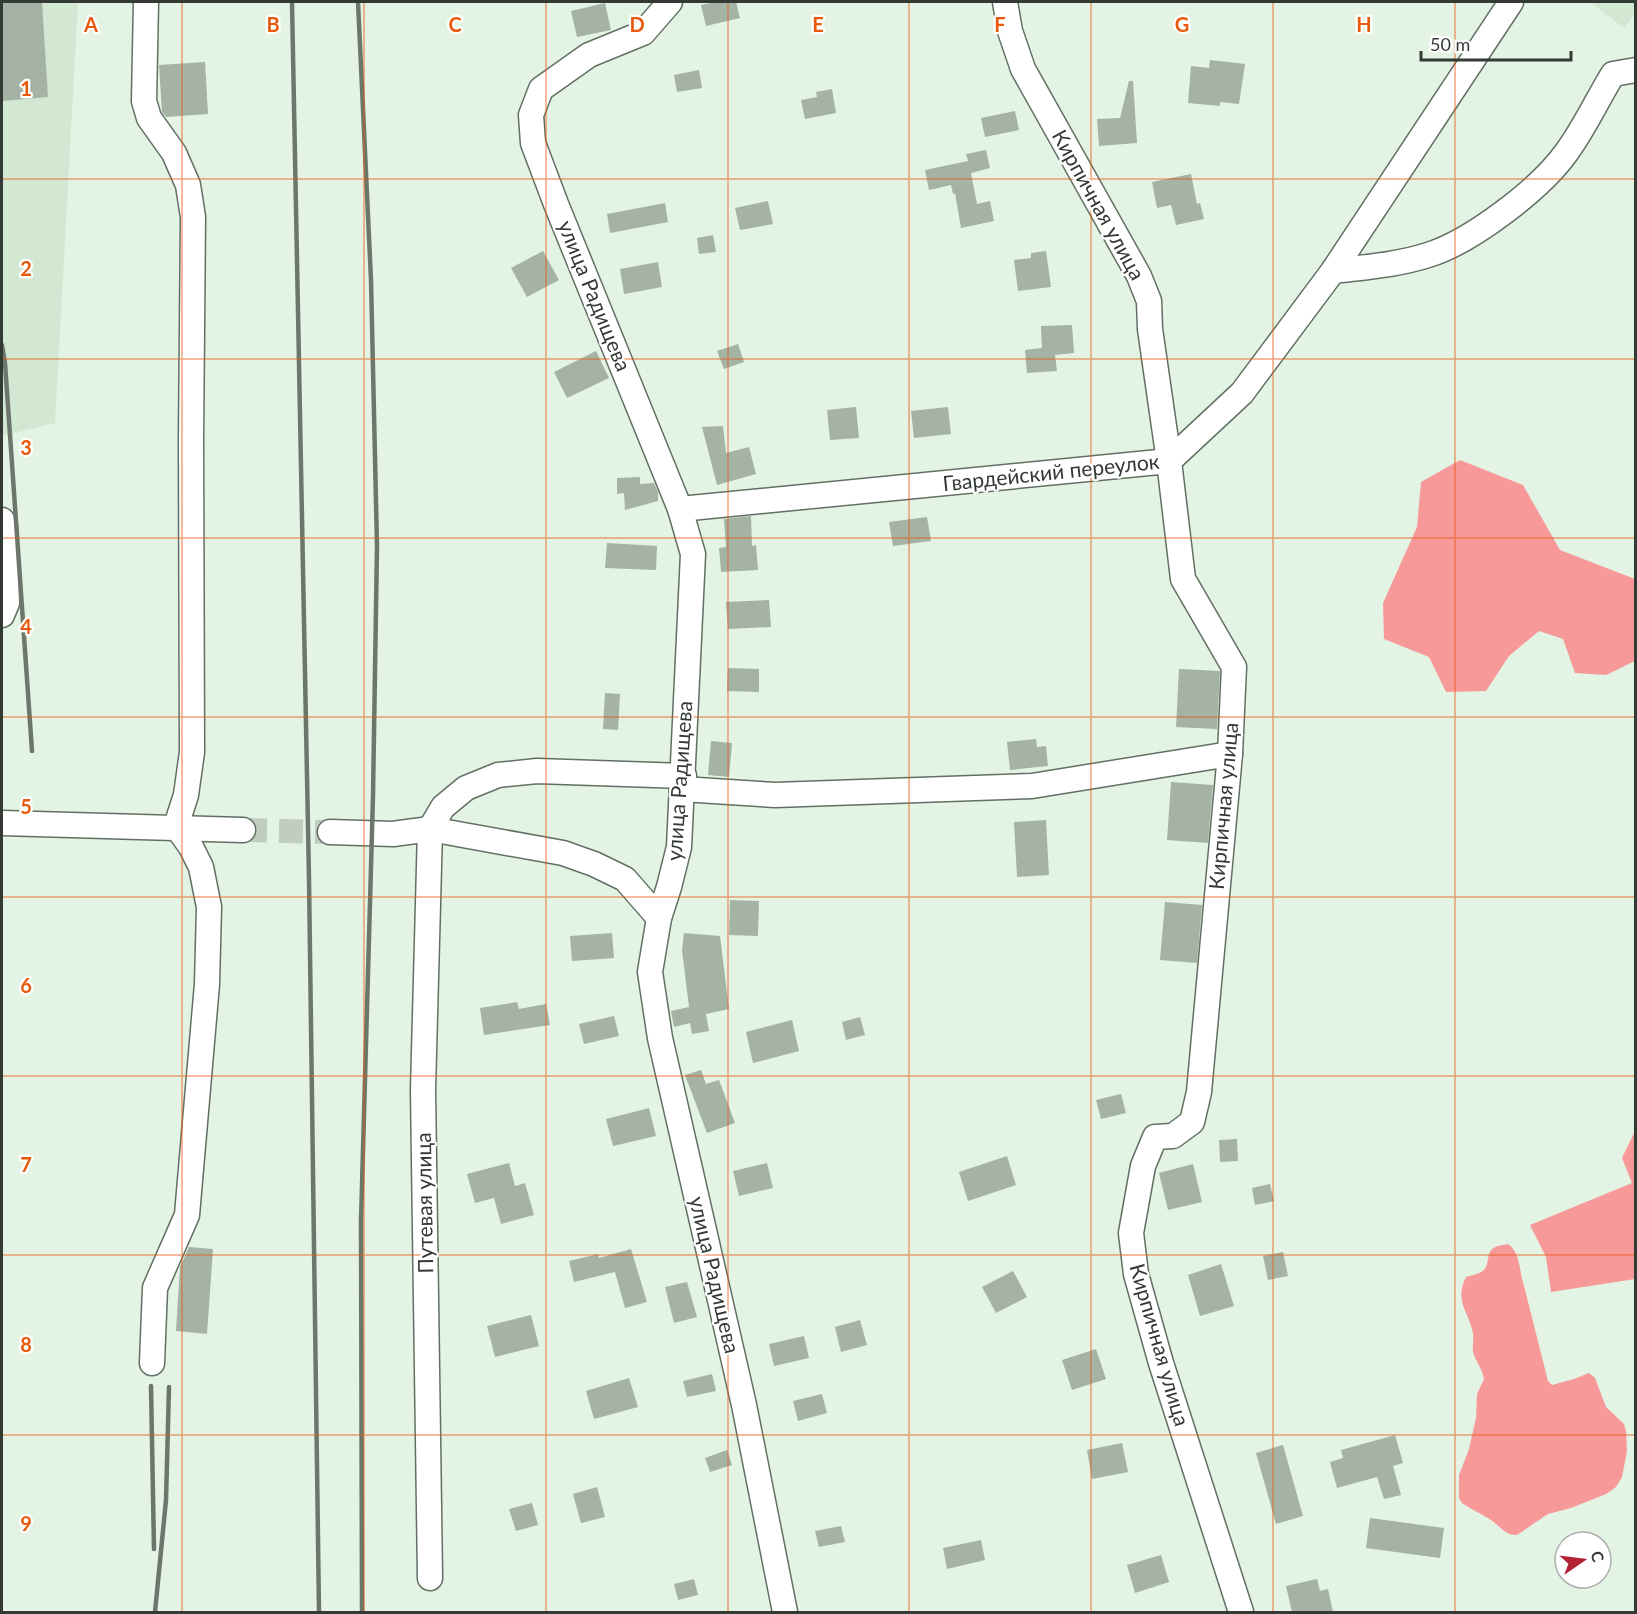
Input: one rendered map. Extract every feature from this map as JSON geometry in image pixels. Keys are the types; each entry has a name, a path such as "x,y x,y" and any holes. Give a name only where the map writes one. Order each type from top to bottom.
{"street":[{"path":"146,2 144,101 149,118 174,153 188,185 193,217 192,752 186,795 176,826"},
{"name":"улица Радищева","path":"670,2 643,33 589,55 541,89 531,115 533,143 680,509 693,554 679,847 659,918 650,972 660,1038 744,1405 785,1612"},
{"name":"Кирпичная улица","path":"1005,2 1010,31 1023,69 1139,276 1149,301 1150,329 1183,579 1234,667 1230,754 1199,1092 1192,1122 1173,1136 1155,1137 1150,1145 1143,1167 1131,1233 1136,1274 1161,1363 1241,1612"},
{"name":"Гвардейский переулок","path":"680,509 1169,461 1242,393 1333,271 1511,2"},
{"path":"1333,271 1402,262 1430,255 1468,237 1534,187 1566,154 1624,72"},
{"path":"2,520 5,528 7,603 2,615"},
{"path":"430,829 443,807 466,788 498,775 537,771 683,782 775,795 1032,786 1230,754"},
{"path":"2,823 176,826 243,830"},
{"path":"152,1363 154,1288 187,1215 207,984 209,907 201,867 191,847 176,826"},
{"path":"330,832 393,834 430,829 563,853 594,864 625,879 659,918"},
{"name":"Путевая улица","path":"430,829 423,1090 430,1578"}],"shaded area":[{"path":"2,2 78,2 55,423 2,436"},
{"path":"1590,2 1635,2 1635,14 1624,28"},
{"path":"1460,460 1523,485 1560,550 1635,579 1635,661 1606,675 1575,673 1563,639 1539,631 1509,656 1486,691 1446,692 1429,657 1384,639 1383,603 1417,527 1421,482"},
{"path":"1635,1131 1635,1279 1551,1292 1546,1257 1530,1225 1632,1183 1622,1158"},
{"path":"1508,1244 1517,1258 1548,1381 1552,1385 1589,1373 1595,1378 1606,1407 1624,1424 1627,1451 1622,1477 1616,1487 1606,1494 1571,1508 1548,1514 1517,1535 1505,1532 1489,1519 1462,1503 1459,1498 1459,1475 1469,1449 1476,1418 1477,1394 1484,1379 1473,1352 1473,1333 1461,1293 1466,1277 1484,1270 1487,1266 1491,1250"}],"building":[{"path":"2,2 42,2 48,97 2,101"},
{"path":"736,2 740,18 706,26 701,5"},
{"path":"605,3 611,30 577,37 571,11"},
{"path":"1210,60 1245,64 1239,104 1220,102 1220,106 1188,103 1191,66 1209,68"},
{"path":"205,62 208,114 166,117 162,112 159,65"},
{"path":"699,70 702,88 677,92 674,75"},
{"path":"1129,81 1133,81 1137,143 1099,146 1097,119 1120,118"},
{"path":"832,89 836,113 805,119 801,100 817,97 816,92"},
{"path":"1015,111 1019,130 985,137 981,118"},
{"path":"986,150 990,168 971,173 977,204 990,201 994,221 961,228 955,193 953,194 951,185 929,190 925,170 968,161 966,154"},
{"path":"1191,174 1197,204 1200,203 1204,219 1176,225 1171,205 1157,208 1152,182"},
{"path":"768,201 773,224 740,230 735,208"},
{"path":"665,203 668,222 610,233 607,214"},
{"path":"713,235 716,252 699,254 697,238"},
{"path":"543,251 559,280 527,297 511,268"},
{"path":"1046,251 1051,287 1018,291 1014,260 1031,258 1031,253"},
{"path":"658,262 662,287 624,294 620,269"},
{"path":"1072,325 1074,353 1055,355 1057,371 1027,373 1025,350 1042,348 1041,326"},
{"path":"738,344 744,362 724,369 717,351"},
{"path":"596,351 609,378 567,398 554,372"},
{"path":"856,407 859,438 830,440 827,410"},
{"path":"948,407 951,434 914,438 911,411"},
{"path":"723,426 726,453 749,447 756,474 717,485 702,427"},
{"path":"640,477 640,484 654,483 658,492 658,501 625,510 624,493 617,494 617,478"},
{"path":"751,516 752,546 756,545 758,570 721,572 719,548 726,547 724,519"},
{"path":"927,517 931,541 893,546 889,522"},
{"path":"607,543 657,546 656,570 605,568"},
{"path":"769,600 771,627 728,629 726,602"},
{"path":"728,668 759,669 759,692 727,691"},
{"path":"1179,669 1220,671 1217,729 1176,727"},
{"path":"605,693 620,694 618,730 603,729"},
{"path":"1036,739 1037,747 1046,746 1048,766 1010,770 1007,742"},
{"path":"711,741 732,743 729,777 708,775"},
{"path":"1171,782 1213,785 1208,843 1167,840"},
{"path":"1046,820 1049,875 1017,877 1014,822"},
{"path":"730,900 759,901 758,936 729,935"},
{"path":"1165,902 1202,905 1197,963 1160,960"},
{"path":"612,933 614,958 572,961 570,936"},
{"path":"684,933 720,936 729,1009 706,1014 709,1031 692,1034 690,1023 674,1027 671,1011 689,1007 682,950"},
{"path":"517,1002 519,1009 546,1004 550,1025 484,1035 480,1008"},
{"path":"614,1016 619,1036 584,1044 579,1024"},
{"path":"860,1017 865,1035 846,1040 842,1022"},
{"path":"792,1020 799,1051 753,1063 746,1032"},
{"path":"701,1070 706,1084 719,1080 735,1123 707,1133 685,1075"},
{"path":"1121,1094 1126,1113 1101,1119 1096,1100"},
{"path":"649,1108 656,1136 613,1146 606,1119"},
{"path":"1237,1139 1238,1161 1220,1162 1219,1140"},
{"path":"1007,1156 1016,1185 968,1201 959,1172"},
{"path":"509,1163 515,1186 525,1183 534,1215 501,1224 494,1198 475,1203 467,1174"},
{"path":"767,1163 773,1188 739,1196 733,1171"},
{"path":"1193,1164 1202,1202 1168,1210 1159,1173"},
{"path":"1270,1184 1274,1201 1255,1205 1252,1188"},
{"path":"189,1247 213,1249 207,1334 176,1331 180,1267"},
{"path":"631,1249 647,1302 625,1308 615,1272 574,1282 569,1261 598,1254 599,1258"},
{"path":"1283,1252 1288,1276 1268,1280 1263,1256"},
{"path":"1221,1264 1234,1306 1200,1316 1188,1275"},
{"path":"1013,1271 1027,1297 996,1313 982,1287"},
{"path":"687,1282 697,1317 674,1323 665,1287"},
{"path":"531,1315 539,1346 495,1357 487,1326"},
{"path":"860,1320 867,1345 841,1352 835,1327"},
{"path":"804,1336 809,1358 774,1366 769,1344"},
{"path":"1096,1349 1106,1379 1072,1390 1062,1360"},
{"path":"712,1374 716,1391 687,1397 683,1381"},
{"path":"629,1378 638,1407 594,1419 586,1391"},
{"path":"822,1394 827,1413 798,1421 793,1401"},
{"path":"1395,1435 1403,1463 1393,1466 1401,1495 1384,1499 1377,1477 1337,1488 1330,1462 1343,1458 1341,1450"},
{"path":"1122,1443 1128,1472 1092,1479 1087,1450"},
{"path":"1283,1445 1303,1516 1276,1524 1256,1453"},
{"path":"727,1450 732,1465 710,1472 705,1458"},
{"path":"597,1487 605,1517 581,1523 573,1494"},
{"path":"532,1503 538,1525 516,1531 509,1509"},
{"path":"1370,1518 1444,1528 1440,1558 1366,1548"},
{"path":"841,1526 845,1542 819,1547 815,1531"},
{"path":"981,1540 985,1560 947,1569 943,1548"},
{"path":"1161,1555 1169,1582 1135,1593 1127,1565"},
{"path":"694,1579 698,1595 678,1600 674,1584"},
{"path":"1317,1579 1320,1591 1328,1589 1333,1612 1292,1612 1286,1586"}],"tunnel":[{"path":"243,830 330,832"}],"railway":[{"path":"292,2 309,879 319,1612"},
{"path":"358,2 371,280 377,546 373,796 361,1221 362,1612"},
{"path":"2,345 32,751"},
{"path":"151,1386 154,1549"},
{"path":"155,1612 166,1500 169,1387"}]}
